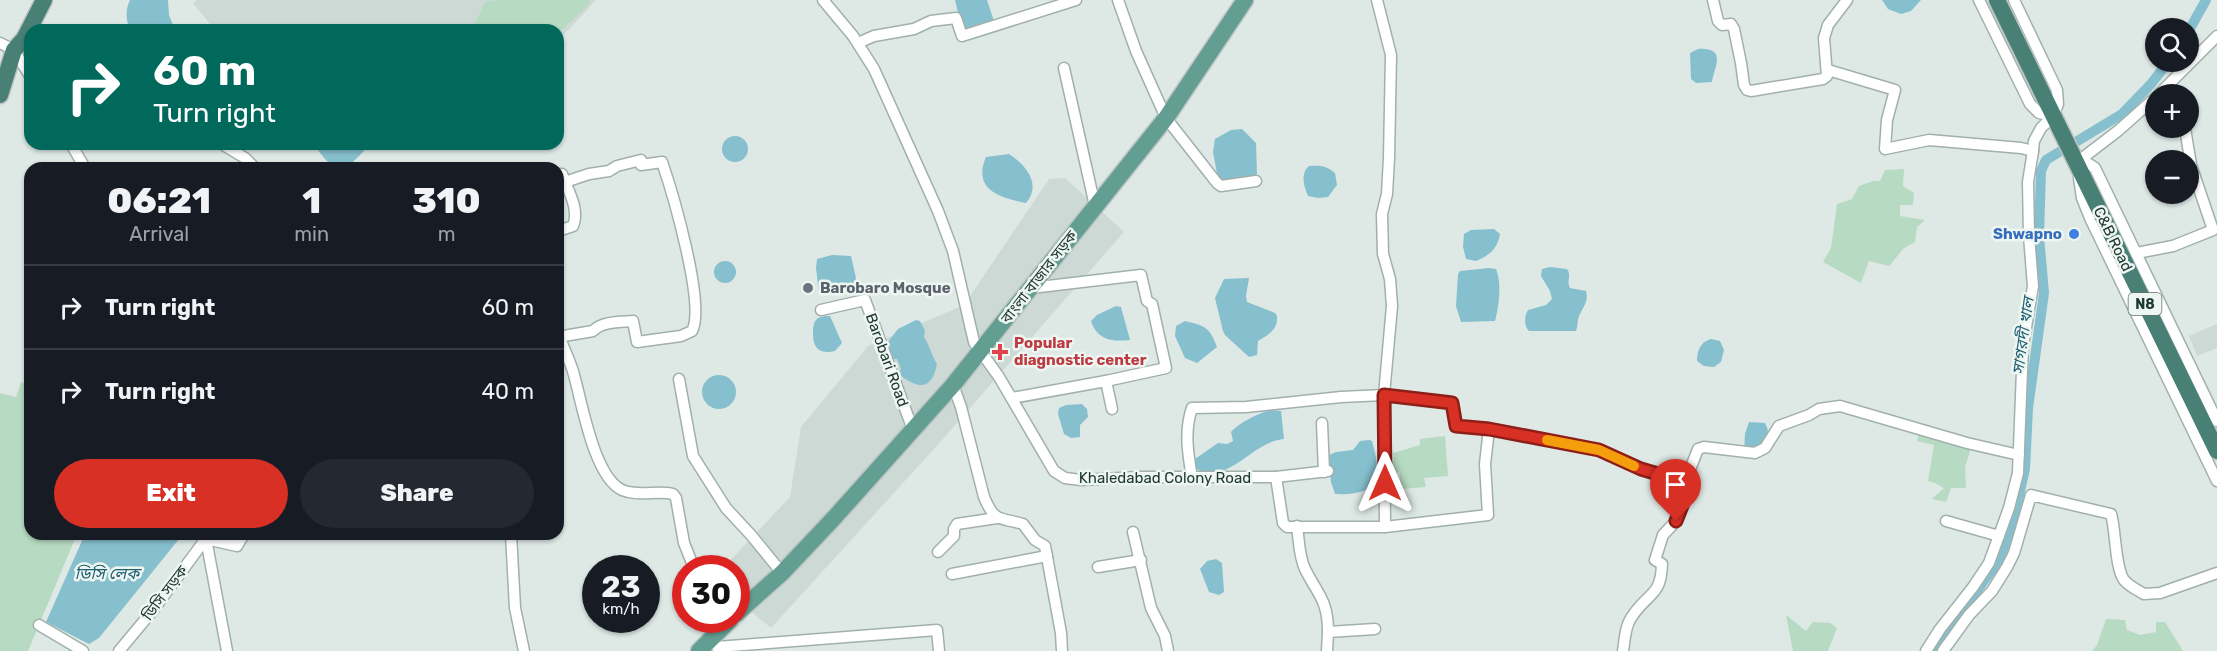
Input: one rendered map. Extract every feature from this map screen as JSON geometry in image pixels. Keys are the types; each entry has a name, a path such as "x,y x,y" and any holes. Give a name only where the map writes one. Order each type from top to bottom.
{"highway":[{"path":"24,24 36,0"},
{"path":"32,24 44,0"},
{"name":"N8","path":"1996,0 2075,160"},
{"path":"0,71 7,46 18,37 24,25"},
{"path":"7,46 24,39"},
{"path":"0,95 7,46"},
{"name":"C&B Road","path":"2075,160 2217,451"}],"main road":[{"name":"বাংলা বাজার সড়ক","path":"750,602 782,573 953,386 1166,118 1245,0"},
{"path":"699,651 715,633"}],"street":[{"name":"Khaledabad Colony Road","path":"823,0 858,44 874,69 938,211 953,251 974,342 1011,398 1054,471 1065,478 1081,480 1140,477 1276,477 1326,472 1322,423"},
{"path":"858,44 874,36 914,28 931,21 956,18 962,36 1076,0"},
{"path":"1118,0 1136,51 1166,118 1221,186 1256,181"},
{"path":"1377,0 1391,55 1387,194 1382,214 1383,254 1390,279 1392,306 1384,395 1385,527"},
{"path":"1713,0 1718,21 1722,25 1731,24 1734,29 1742,63 1743,85 1751,91 1823,79 1827,76 1824,38 1828,25 1847,0"},
{"path":"1979,0 2030,104 2039,113 2054,116"},
{"path":"1926,651 1989,562 2015,485 2019,455 2023,345 2033,285 2028,183 2034,141 2041,129 2054,116 2058,104 2056,90 2014,0"},
{"path":"2172,84 2215,42"},
{"path":"7,46 24,68"},
{"path":"1064,68 1095,206"},
{"path":"1828,70 1895,90 1887,120 1886,149 1929,141 2021,148 2033,151"},
{"path":"2075,160 2119,130 2145,108"},
{"path":"2137,253 2173,246 2213,230 2191,165 2187,138"},
{"path":"232,150 249,162"},
{"path":"564,178 609,171 617,166 641,160 641,165 662,162 683,235 696,320 692,330 681,336 637,342 633,321 614,322 564,337"},
{"path":"2075,160 2090,164 2095,168 2216,416"},
{"path":"2075,160 2082,198 2090,218 2217,481"},
{"path":"564,181 576,211 573,226 564,229"},
{"path":"1011,398 1166,368 1152,304 1147,302 1141,275 1031,288"},
{"name":"Barobari Road","path":"821,310 865,300 914,430"},
{"path":"564,348 574,373 592,441 605,472 621,489 631,492 673,494 676,498 684,543 689,555"},
{"path":"679,379 693,456 726,508 782,573"},
{"path":"1106,381 1112,409"},
{"path":"953,386 961,407 984,497 990,511 997,518"},
{"path":"1192,478 1187,448 1192,408 1246,407 1384,395 1452,403 1456,426 1489,429 1599,450 1641,469 1685,482"},
{"path":"1623,651 1627,626 1632,615 1660,585 1662,564 1655,560 1657,550 1663,535 1676,521 1685,498 1685,482 1698,449 1704,447 1755,453 1765,448 1779,426 1819,409 1840,406 1967,443 2019,455"},
{"path":"1276,477 1283,523 1287,527 1385,527 1488,515 1485,464 1489,429"},
{"path":"1943,651 1969,615 1992,591 2007,567 2014,553 2031,495 2111,514 2116,530 2119,566 2124,579 2144,594 2160,592 2217,573"},
{"path":"938,552 954,536 957,524 997,518 1023,524 1035,540 1045,546 1061,633 1062,651"},
{"path":"1946,521 1999,536"},
{"path":"1297,526 1304,567 1327,610 1327,651"},
{"path":"1133,532 1151,608 1165,636 1168,651"},
{"name":"ডিসি সড়ক","path":"119,651 154,609 205,540"},
{"path":"208,540 227,651"},
{"path":"217,540 237,546 240,540"},
{"path":"511,540 515,608 524,651"},
{"path":"952,574 1047,556"},
{"path":"1098,567 1141,560"},
{"path":"39,625 83,651"},
{"path":"1328,632 1375,629"},
{"path":"750,633 937,630 939,651"}],"shaded area":[{"path":"197,0 596,0 564,35 564,24 210,24 193,3"},
{"path":"1065,178 1124,232 942,440 771,628 750,611 750,555 735,555 790,497 801,427 868,346 964,305 1049,179"},
{"path":"2217,324 2217,348 2197,356 2189,336"}],"green space":[{"path":"588,0 590,3 564,27 564,24 475,24 485,2"},
{"path":"1904,169 1903,186 1914,193 1913,205 1900,205 1900,216 1925,220 1917,227 1915,242 1904,248 1889,266 1869,261 1861,283 1823,262 1831,248 1837,204 1852,199 1859,186 1880,181 1885,170"},
{"path":"21,382 24,383 24,540 74,540 28,651 0,651 0,393 16,397"},
{"path":"1919,431 1971,448 1965,467 1966,488 1951,488 1946,502 1932,499 1944,488 1928,481 1934,445 1917,441"},
{"path":"1445,436 1448,476 1424,478 1426,487 1401,489 1399,471 1392,479 1389,462 1394,461 1393,453 1420,445 1420,439"},
{"path":"1786,615 1806,631 1813,622 1830,623 1837,628 1828,651 1793,651"},
{"path":"2106,619 2125,620 2127,630 2140,635 2156,632 2156,622 2165,622 2183,651 2092,651 2097,645"}],"water":[{"path":"130,0 168,0 169,15 173,24 128,24 127,8"},
{"path":"955,0 987,0 994,21 968,29 961,25"},
{"path":"1882,0 1921,0 1911,11 1901,14 1888,9"},
{"path":"1698,49 1713,51 1716,55 1712,82 1696,83 1691,79 1690,53"},
{"path":"1242,129 1256,143 1257,174 1227,184 1218,179 1213,152 1215,139 1231,130"},
{"path":"735,136 744,140 748,149 744,158 735,162 726,158 722,149 726,140"},
{"path":"318,150 364,150 353,162 329,162"},
{"path":"1009,154 1030,176 1031,196 1026,203 998,195 986,185 983,177 986,157"},
{"path":"1309,166 1323,167 1335,173 1337,185 1328,197 1308,196 1304,184 1304,172"},
{"path":"1494,229 1500,234 1492,251 1476,261 1466,259 1463,247 1464,234 1471,230"},
{"path":"832,255 851,256 856,278 854,291 820,295 817,259"},
{"path":"725,261 733,264 736,272 733,280 725,283 717,280 714,272 717,264"},
{"path":"1550,267 1567,269 1570,288 1586,291 1586,301 1579,316 1576,331 1529,331 1526,326 1525,318 1528,310 1546,305 1552,299 1541,276 1542,269"},
{"path":"1496,269 1499,281 1499,302 1495,321 1461,322 1456,306 1458,274 1460,271"},
{"path":"1249,278 1247,302 1275,313 1277,321 1269,334 1258,341 1257,355 1249,357 1225,335 1215,298 1224,279"},
{"path":"1116,306 1121,307 1130,340 1117,341 1101,336 1091,321 1097,315"},
{"path":"830,316 842,343 835,351 819,350 814,344 814,323 818,318"},
{"path":"916,320 920,321 925,331 924,337 937,364 931,380 921,385 910,382 897,373 901,369 897,359 892,359 888,342 898,329"},
{"path":"1185,321 1206,328 1217,347 1197,363 1185,358 1175,336 1176,326"},
{"path":"1711,339 1720,341 1724,350 1721,362 1714,367 1704,366 1697,361 1700,347"},
{"path":"719,375 731,380 736,392 731,404 719,409 707,404 702,392 707,380"},
{"path":"1082,404 1087,409 1088,417 1080,425 1080,437 1071,438 1064,434 1058,414 1059,408"},
{"path":"1272,410 1281,411 1284,439 1261,447 1240,462 1218,472 1207,473 1195,468 1195,459 1218,443 1227,444 1233,441 1231,432 1239,425 1256,415"},
{"path":"1749,422 1765,423 1768,430 1764,445 1744,451 1745,434"},
{"path":"1360,441 1372,441 1377,466 1374,482 1369,488 1360,492 1335,494 1331,482 1329,455 1353,450"},
{"name":"ডিসি লেক","path":"82,540 178,540 99,638 89,644 46,622"},
{"path":"1216,559 1222,563 1224,592 1219,595 1209,592 1200,569 1207,561"}],"waterway":[{"name":"সাগরদী খাল","path":"2196,18 2206,0"},
{"name":"সাগরদী খাল","path":"1933,651 1999,560 2012,527 2025,469 2028,408 2044,293 2039,236 2041,171 2046,160 2122,114 2160,72"}],"slow traffic":[{"path":"1547,440 1599,450 1634,466"}],"place":[{"name":"Shwapno","path":"2074,234"},
{"name":"Barobaro Mosque","path":"808,288"},
{"name":"Popular diagnostic center","path":"1000,352"}],"route":[{"path":"1385,483 1384,395 1452,403 1456,426 1489,429 1599,450 1641,469 1685,482 1685,498 1676,521"}]}
